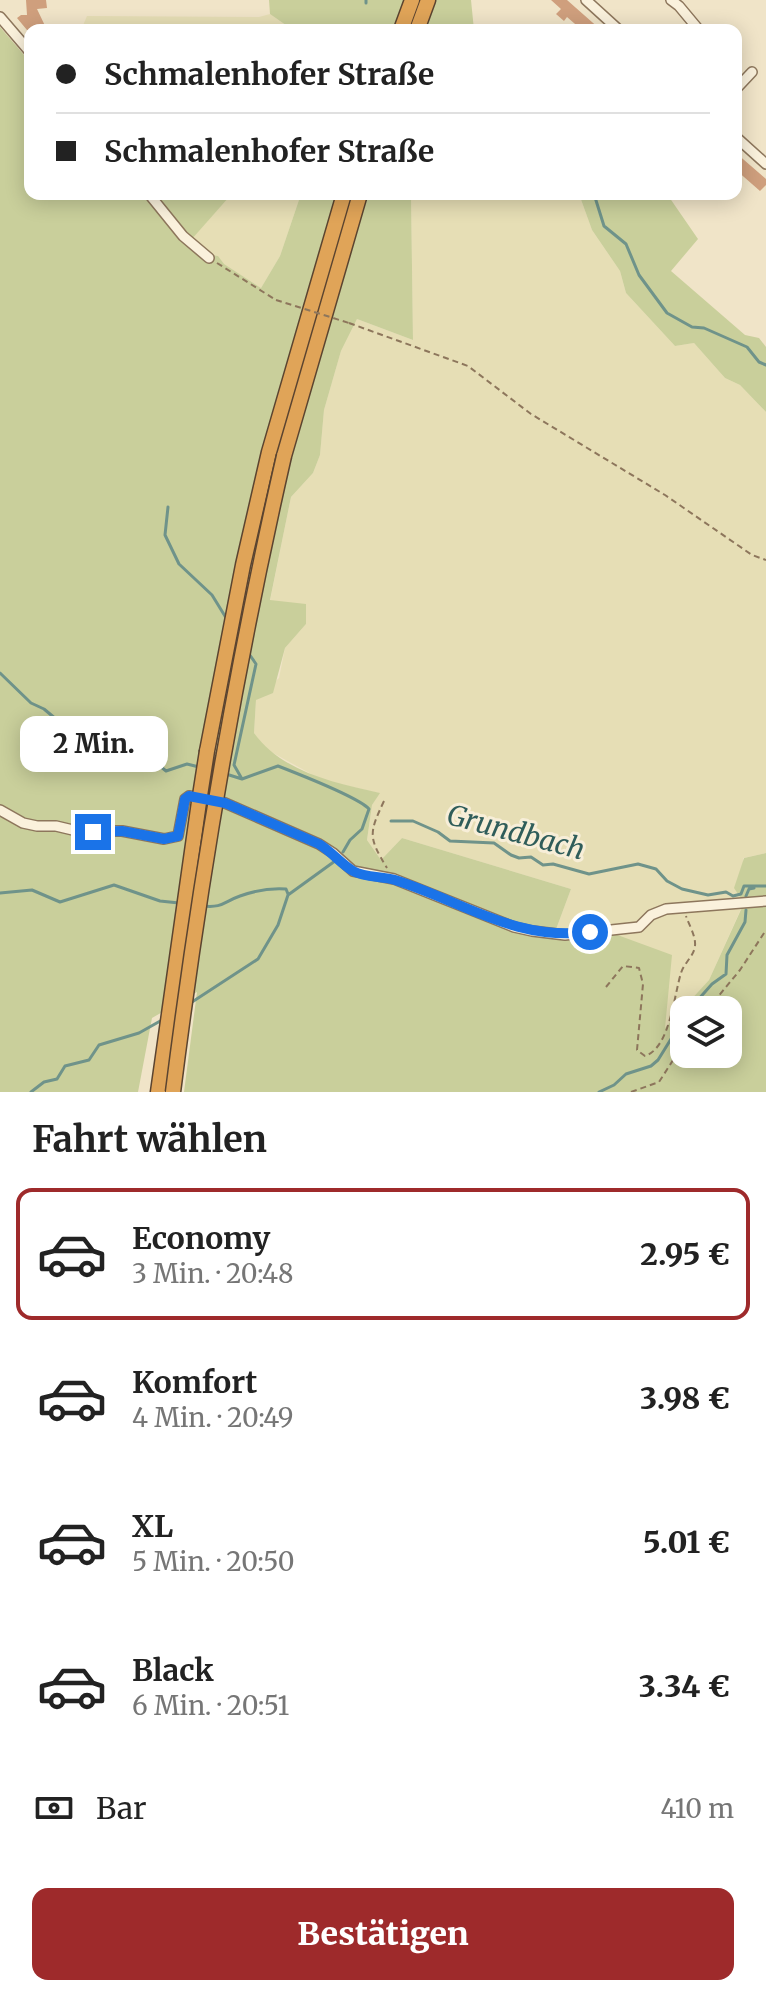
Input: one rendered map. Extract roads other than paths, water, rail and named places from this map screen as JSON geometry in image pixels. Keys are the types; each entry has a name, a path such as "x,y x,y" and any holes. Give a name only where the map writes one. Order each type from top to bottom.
{"highway":[{"path":"403,24 412,0"},
{"path":"419,24 428,0"},
{"path":"158,1092 207,751 243,565 276,454 342,200"},
{"path":"173,1092 221,761 257,574 276,454 358,200"},
{"path":"148,1092 155,1045 166,1024"}],"street":[{"path":"671,0 694,24"},
{"path":"590,1 613,24"},
{"path":"0,17 24,45"},
{"path":"742,83 752,72"},
{"path":"742,142 766,164"},
{"path":"154,200 183,236 209,258"},
{"path":"0,810 23,823 37,826 77,831 122,831 164,839 178,836 185,799 189,796 225,803 319,844 353,871 394,879 514,927 549,934 639,927 658,911 766,901"}],"waterway":[{"path":"596,200 604,226 626,244 639,275 667,313 692,327 704,328 747,347 759,362 766,365"},
{"path":"168,507 165,535 179,564 212,595 228,621"},
{"path":"242,779 234,765 256,664 247,651"},
{"path":"0,673 31,703 44,709 63,725 91,721 105,740 135,745 166,771 187,764 199,767"},
{"path":"226,774 242,779 278,766 363,804 369,809 362,829 343,852"},
{"name":"Grundbach","path":"391,821 413,821 450,841 494,843 519,858 531,857 543,865 553,864 589,874 638,864 656,869 667,881 682,889 708,895 726,892 733,896 741,894 744,886 766,886"},
{"name":"Grundbach","path":"189,1004 258,959 278,925 288,895 335,861"},
{"path":"0,893 32,890 60,902 114,885 160,901 179,903"},
{"path":"746,896 749,889 754,888"},
{"path":"203,906 219,905 263,890 286,889 288,894"},
{"path":"701,996 726,974 727,955 745,922 746,910"},
{"name":"Grundbach","path":"31,1092 44,1082 57,1079 65,1066 89,1060 99,1045 139,1033 162,1020"},
{"path":"599,1092 614,1085 626,1074 651,1066 670,1041"}]}
